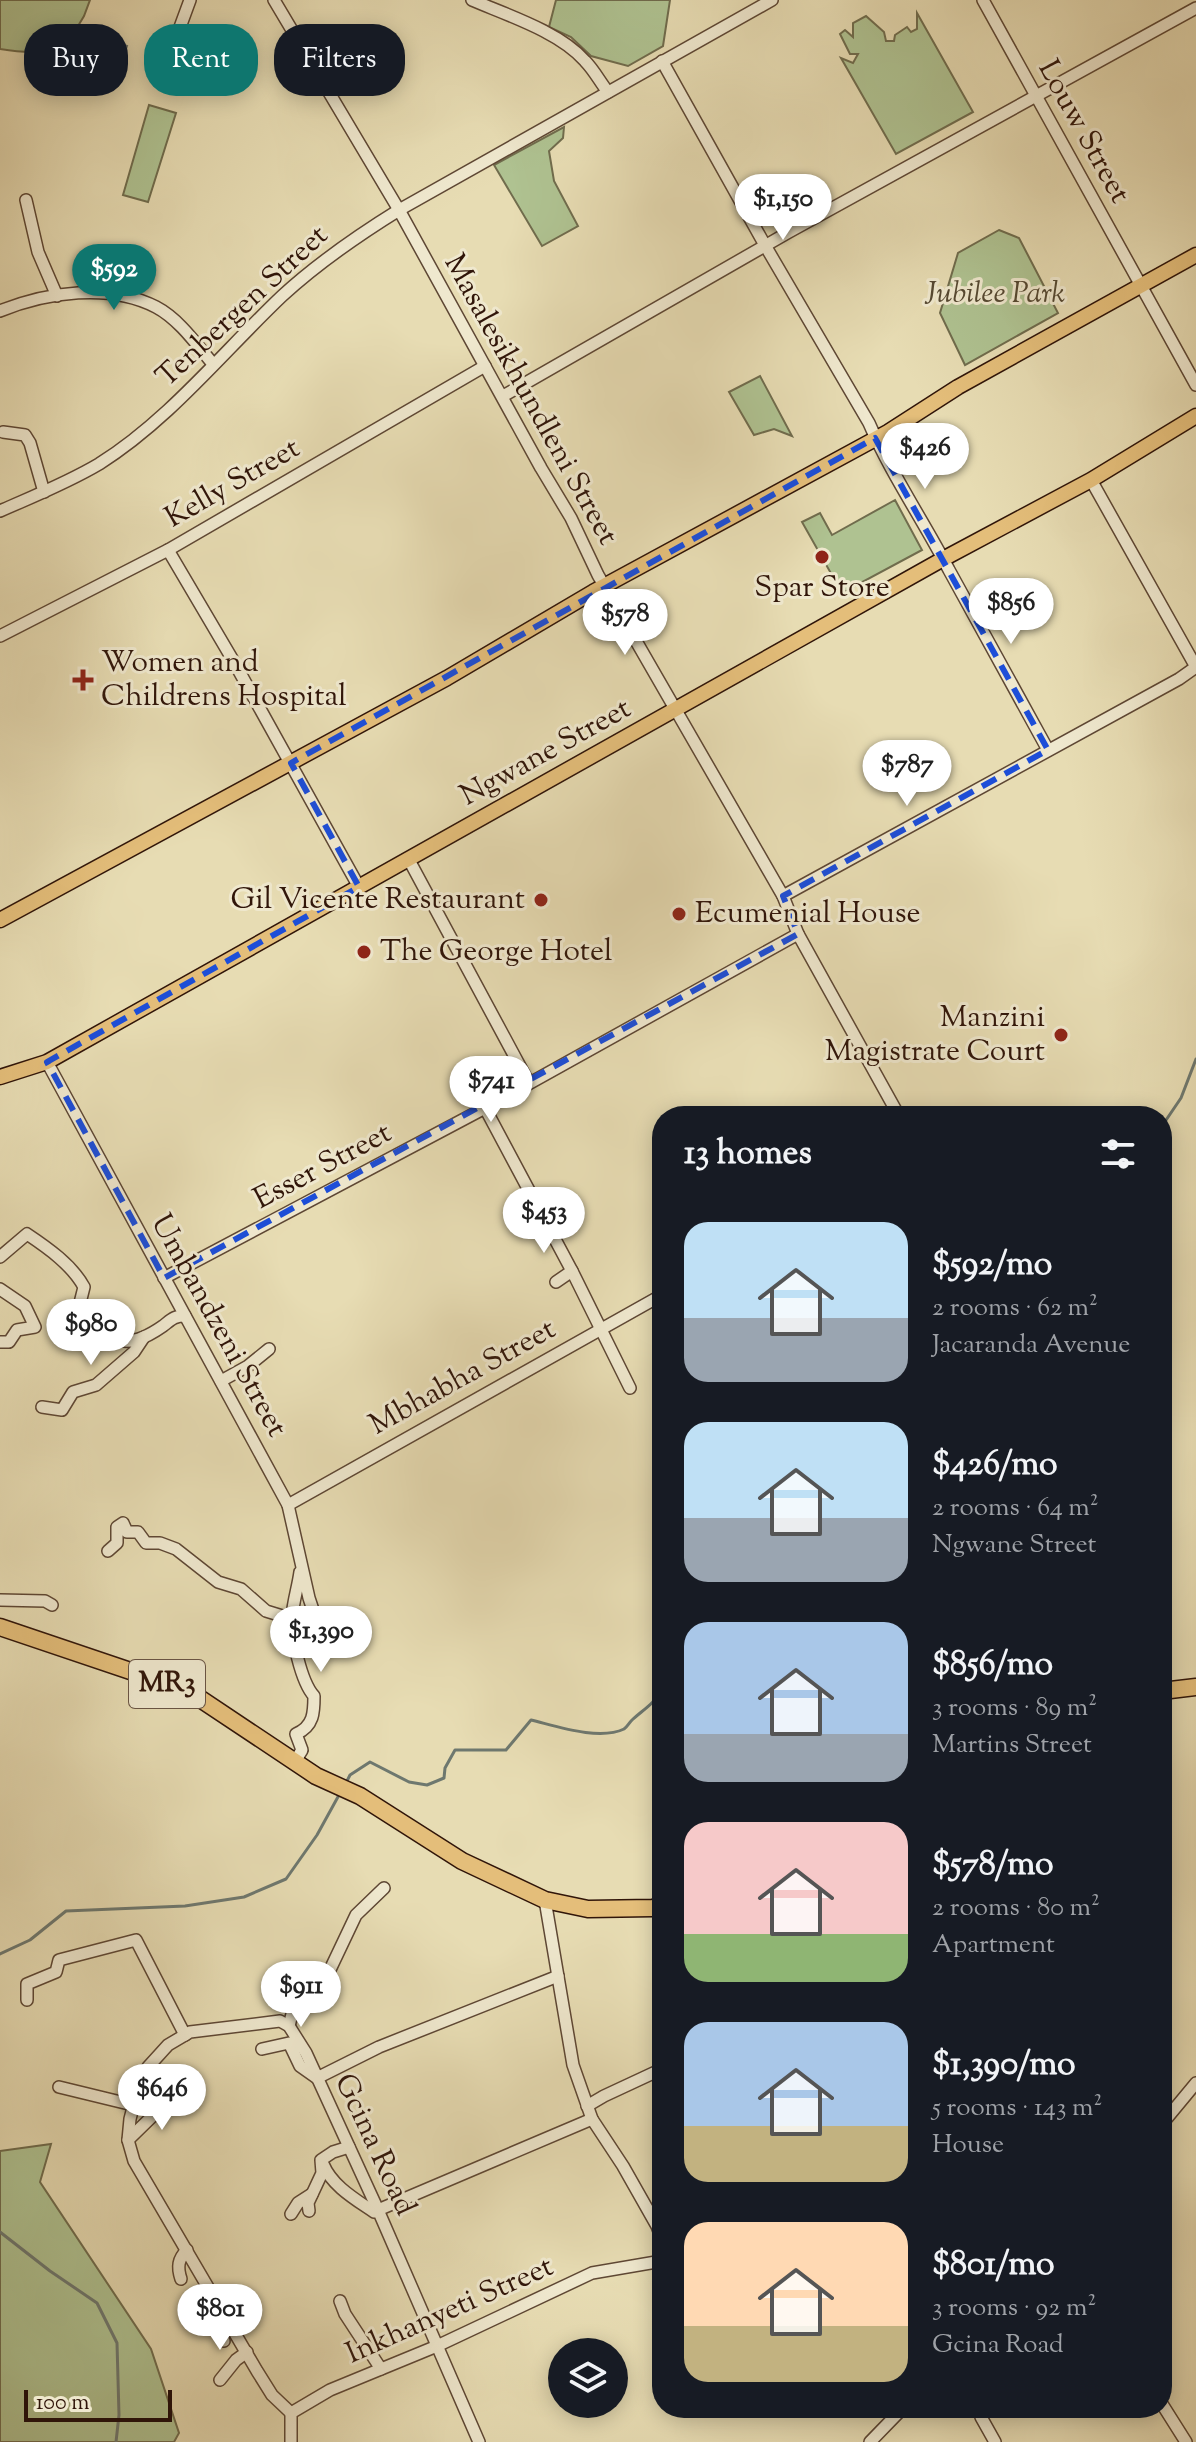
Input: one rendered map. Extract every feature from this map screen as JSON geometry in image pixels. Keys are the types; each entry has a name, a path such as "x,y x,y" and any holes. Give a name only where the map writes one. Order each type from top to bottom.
{"highway":[{"name":"MR3","path":"0,1627 196,1696 316,1781"},
{"name":"MR3","path":"0,1636 194,1704 267,1756 358,1800 462,1861 546,1905 586,1917 652,1914"},
{"path":"1172,1681 1196,1678"},
{"path":"1172,1690 1196,1687"},
{"name":"MR3","path":"546,1905 588,1909 652,1908"}],"main road":[{"path":"0,920 447,678 605,586 888,432 958,387 1196,255"},
{"name":"Ngwane Street","path":"0,1077 47,1062 943,559 1091,480 1196,416"}],"street":[{"path":"181,24 190,0"},
{"name":"Masalesikhundleni Street","path":"274,0 399,210 571,518 598,575 783,896 798,934 893,1106"},
{"path":"472,0 531,26 575,51 608,92"},
{"name":"Tenbergen Street","path":"1,508 44,492 101,463 150,425 285,294 342,245 772,0"},
{"name":"Louw Street","path":"983,0 1196,385"},
{"path":"503,396 789,232 1196,8"},
{"path":"662,61 937,545 1048,750"},
{"path":"26,200 38,252 57,296"},
{"path":"0,311 22,302 57,296 79,293 117,295 157,308 181,327 213,364"},
{"name":"Kelly Street","path":"0,636 168,550 485,366"},
{"path":"3,432 25,435 44,492"},
{"path":"783,896 1196,667 1091,480"},
{"path":"168,550 359,887"},
{"path":"409,860 529,1083"},
{"name":"Esser Street","path":"164,1278 485,1108 798,934"},
{"name":"Umbandzeni Street","path":"47,1062 288,1505 318,1625"},
{"path":"485,1108 630,1388"},
{"path":"0,1257 27,1234 46,1246 78,1276 84,1287 79,1307 109,1336 123,1343 138,1341 174,1316 185,1316"},
{"path":"556,1282 572,1271"},
{"path":"0,1289 25,1306 35,1327 17,1330 9,1342 0,1342 3,1350 0,1352"},
{"name":"Mbhabha Street","path":"288,1505 652,1300"},
{"path":"42,1407 62,1410 73,1392 96,1385 134,1352 145,1337"},
{"path":"221,1381 248,1366 269,1349"},
{"path":"108,1551 117,1543 114,1526 123,1523 127,1532 138,1532 146,1543 160,1543 176,1549 218,1582 241,1589 266,1611 292,1619"},
{"path":"294,1763 302,1750 296,1734 303,1731 314,1715 314,1696 306,1688 292,1619 302,1565"},
{"path":"0,1600 45,1601 52,1605"},
{"path":"291,2442 291,2413 272,2395 134,2161 128,2140 133,2105 148,2067 168,2045 190,2032 280,2021 289,2026 293,2010 318,1995 356,1915 384,1888"},
{"path":"546,1905 573,2065 592,2119 652,2217"},
{"path":"27,2000 27,1984 56,1972 59,1960 136,1940 185,2035"},
{"path":"262,2049 289,2043 300,2066 317,2078 379,2047 558,1976"},
{"name":"Gcina Road","path":"289,2026 306,2053 349,2147 479,2442"},
{"path":"587,2106 652,2074"},
{"path":"1172,2112 1196,2083"},
{"path":"59,2087 133,2105"},
{"path":"128,2140 171,2098"},
{"path":"321,2160 327,2174 351,2198 376,2211 592,2119"},
{"path":"321,2160 349,2147"},
{"path":"309,2211 308,2203 322,2173 321,2160"},
{"path":"291,2214 298,2203 313,2194"},
{"path":"181,2279 178,2265 187,2250"},
{"name":"Inkhanyeti Street","path":"291,2413 330,2390 437,2346 592,2273 652,2263"},
{"path":"340,2301 345,2314 381,2369"},
{"path":"220,2306 212,2315 212,2320 224,2341"},
{"path":"220,2380 247,2352"},
{"path":"870,2442 893,2418"},
{"path":"982,2418 995,2442"},
{"path":"1171,2418 1186,2442"}],"highlighted area":[{"path":"875,438 1048,750 783,896 798,934 164,1278 47,1062 359,887 291,763"}],"green space":[{"path":"0,0 90,0 79,24 24,24 24,51 0,49"},
{"path":"556,0 670,0 663,46 628,66 591,56 571,37 549,27"},
{"path":"917,13 973,112 896,154 841,58 853,63 858,54 850,54 840,34 845,30 853,37 853,23 866,16 884,32 886,41 894,41 895,35 907,27 911,32 917,29"},
{"path":"149,105 176,113 148,202 123,195"},
{"path":"564,127 563,138 549,151 554,181 578,226 542,246 494,165"},
{"name":"Jubilee Park","path":"999,230 1019,238 1058,313 965,365 940,313 958,253"},
{"path":"760,376 792,436 774,429 754,435 729,392"},
{"path":"895,500 922,550 842,593 802,522 820,513 832,535"},
{"path":"51,2144 40,2182 151,2349 179,2433 174,2442 0,2442 0,2151"}],"waterway":[{"path":"1172,1111 1181,1098 1196,1059"},
{"path":"345,1785 350,1775 370,1762 409,1782 427,1785 444,1778 445,1768 455,1750 506,1750 531,1720 602,1734 625,1728 652,1702"},
{"path":"0,1954 30,1940 66,1911 185,1906 244,1897 286,1879 317,1835 339,1795"},
{"path":"0,2232 97,2303 117,2343 119,2415 116,2442"}],"place":[{"name":"Spar Store","path":"822,557"},
{"name":"Women and Childrens Hospital","path":"83,680"},
{"name":"Gil Vicente Restaurant","path":"541,900"},
{"name":"Ecumenial House","path":"679,914"},
{"name":"The George Hotel","path":"364,952"},
{"name":"Manzini Magistrate Court","path":"1061,1035"}]}
